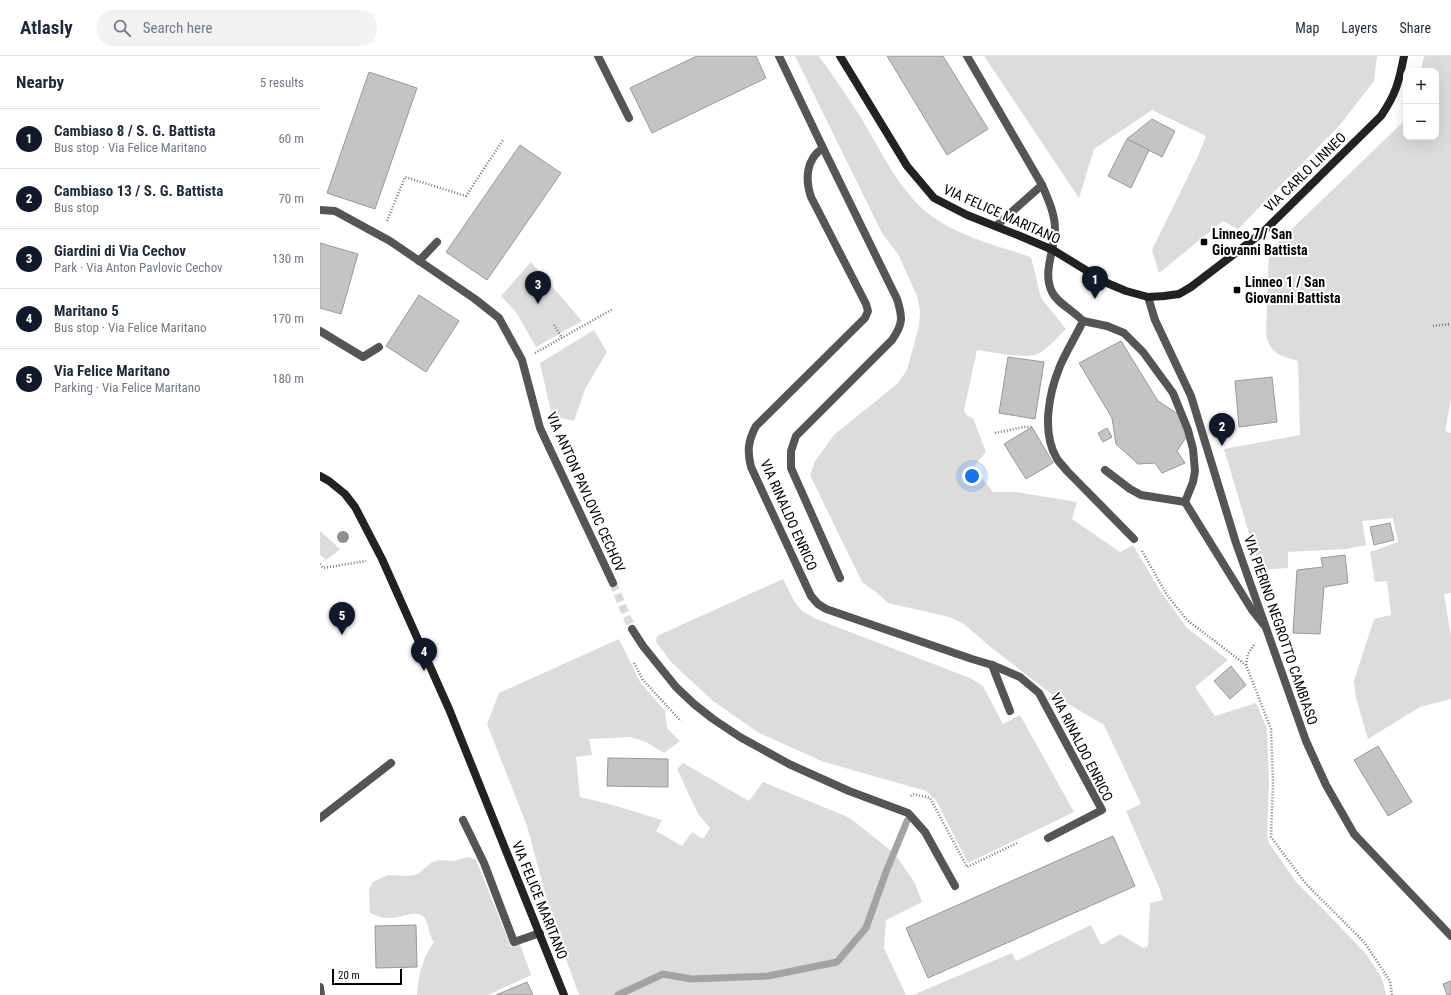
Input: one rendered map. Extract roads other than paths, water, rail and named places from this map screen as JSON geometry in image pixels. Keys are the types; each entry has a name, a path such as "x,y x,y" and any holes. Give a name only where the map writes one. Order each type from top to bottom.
{"street":[{"path":"598,56 629,118"},
{"name":"VIA RINALDO ENRICO","path":"779,56 897,299 901,311 900,328 892,340 796,436 791,451 791,468 840,578"},
{"name":"VIA FELICE MARITANO","path":"840,56 907,166 934,198 967,215 1053,250 1107,283 1126,291 1148,297"},
{"path":"967,56 1042,185 1051,206 1055,228 1053,250 1048,271 1052,292 1056,299 1077,314 1083,321 1107,326 1124,333 1142,352 1173,393 1188,430 1193,450 1195,471 1193,482 1185,502"},
{"name":"VIA CARLO LINNEO","path":"1148,297 1179,294 1191,287 1263,232 1381,116 1393,98 1400,78 1404,56"},
{"name":"VIA RINALDO ENRICO","path":"823,148 817,152 808,170 808,188 811,197 866,304 868,311 865,318 756,426 749,443 748,455 751,467 811,596 818,604 826,609 992,665 1020,678 1039,693 1102,810 1048,838"},
{"path":"996,226 1042,185"},
{"name":"VIA ANTON PAVLOVIC CECHOV","path":"320,210 335,211 381,236 475,299 499,318 522,360 540,428 613,583"},
{"path":"419,261 437,242"},
{"name":"VIA PIERINO NEGROTTO CAMBIASO","path":"1148,297 1155,320 1191,396 1236,543 1306,741 1326,785 1354,834 1451,936"},
{"path":"1083,321 1054,382 1049,407 1048,427 1051,444 1057,459 1067,471 1134,539"},
{"path":"320,331 362,357 379,347"},
{"path":"1105,470 1130,489 1141,495 1185,502 1252,610 1267,629"},
{"name":"VIA FELICE MARITANO","path":"320,476 329,481 345,494 355,507 382,559 449,709 564,995"},
{"path":"632,630 676,687 713,719 740,737 789,764 849,791 908,813 925,832 955,886"},
{"path":"992,665 1010,711"},
{"path":"320,818 391,763"},
{"path":"463,820 484,863 514,942 540,933"},
{"path":"320,988 321,995"}],"waterway":[{"path":"618,995 663,974 691,979 768,976 837,962 866,928 886,872 907,821"}],"tunnel":[{"path":"613,583 632,629"}],"place":[{"name":"Linneo 7 / San Giovanni Battista","path":"1204,242"},
{"name":"Linneo 1 / San Giovanni Battista","path":"1237,290"},
{"name":"Cambiaso 8 / S. G. Battista","path":"1095,299"},
{"name":"Giardini di Via Cechov","path":"538,304"},
{"name":"Cambiaso 13 / S. G. Battista","path":"1222,446"},
{"name":"Via Felice Maritano","path":"342,635"},
{"name":"Maritano 5","path":"424,671"}]}
